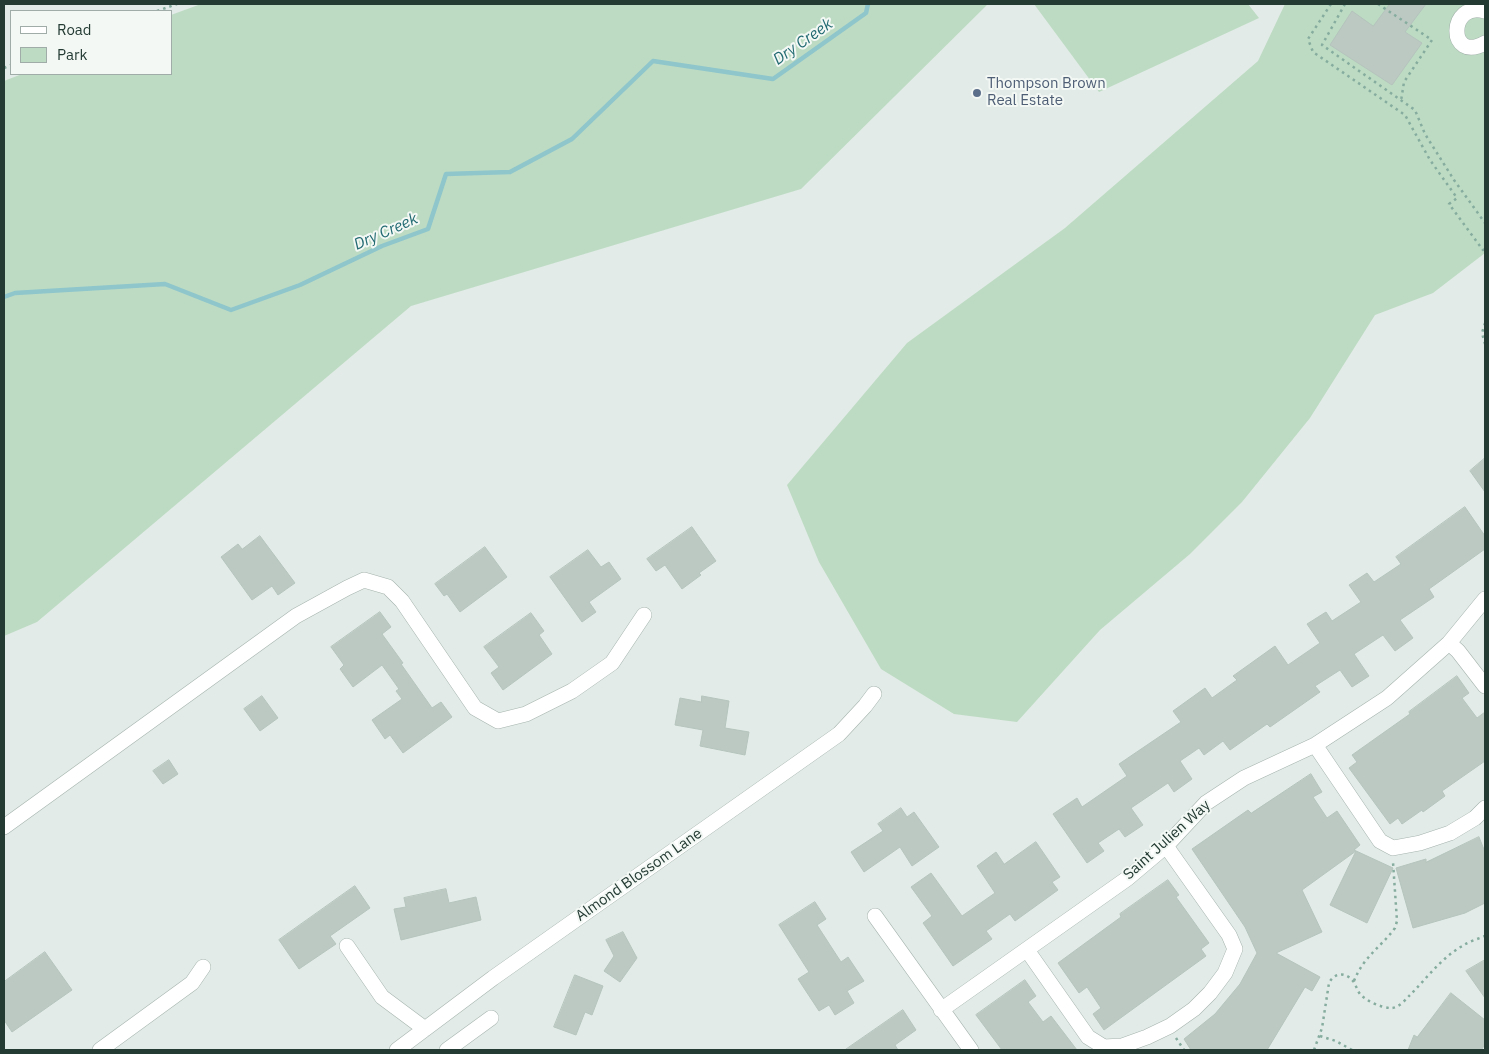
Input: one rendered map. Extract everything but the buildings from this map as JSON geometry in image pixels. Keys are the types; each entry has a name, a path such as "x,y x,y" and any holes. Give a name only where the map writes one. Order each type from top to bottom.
{"street":[{"path":"1485,11 1477,8 1467,9 1459,16 1456,25 1457,35 1464,43 1473,46 1485,43"},
{"path":"4,827 296,616 364,580 388,587 402,601 475,708 498,721 526,714 572,692 604,669 612,663 644,615"},
{"name":"Saint Julien Way","path":"941,1010 1128,878 1166,846 1206,803 1244,778 1315,745 1387,698 1449,643 1485,599"},
{"path":"1449,643 1458,651 1485,686"},
{"name":"Almond Blossom Lane","path":"398,1050 493,978 839,734 874,694"},
{"path":"1315,745 1380,841 1393,848 1420,843 1450,833 1475,818 1485,808"},
{"path":"1026,950 1088,1037 1104,1047 1122,1046 1147,1037 1170,1026 1194,1009 1210,993 1224,974 1234,949 1230,935 1166,846"},
{"path":"875,916 971,1050"},
{"path":"347,946 382,997 425,1029"},
{"path":"100,1050 192,983 203,968"},
{"path":"447,1050 491,1018"}],"path":[{"path":"160,10 177,4"},
{"path":"1331,4 1308,39 1313,52 1405,115 1430,160 1456,198 1449,204 1483,250 1485,249"},
{"path":"1345,4 1322,46 1415,110 1425,134 1454,180 1485,223"},
{"path":"1378,4 1432,40 1404,82 1401,101"},
{"path":"1485,323 1482,333 1485,344"},
{"path":"1354,982 1368,957 1396,928 1393,848"},
{"path":"1314,1050 1320,1036 1328,983 1337,974 1349,976 1358,992 1366,998 1382,1006 1396,1007 1415,990 1435,967 1453,952 1485,936"},
{"path":"1320,1036 1336,1041 1352,1050"}],"green space":[{"path":"201,4 988,4 801,189 411,306 37,622 4,636 4,81 19,75 172,75 172,15"},
{"path":"1034,4 1248,4 1259,18 1099,92"},
{"path":"1285,4 1485,4 1485,253 1433,293 1375,315 1310,418 1242,502 1190,554 1100,630 1017,722 954,714 881,669 819,562 787,485 907,343 1065,228 1258,61"}],"waterway":[{"name":"Dry Creek","path":"4,297 15,293 165,284 231,310 300,285 382,246 428,229 446,174 510,172 572,139 653,61 773,79 866,13 868,4"}],"place":[{"name":"Thompson Brown Real Estate","path":"977,93"}]}
